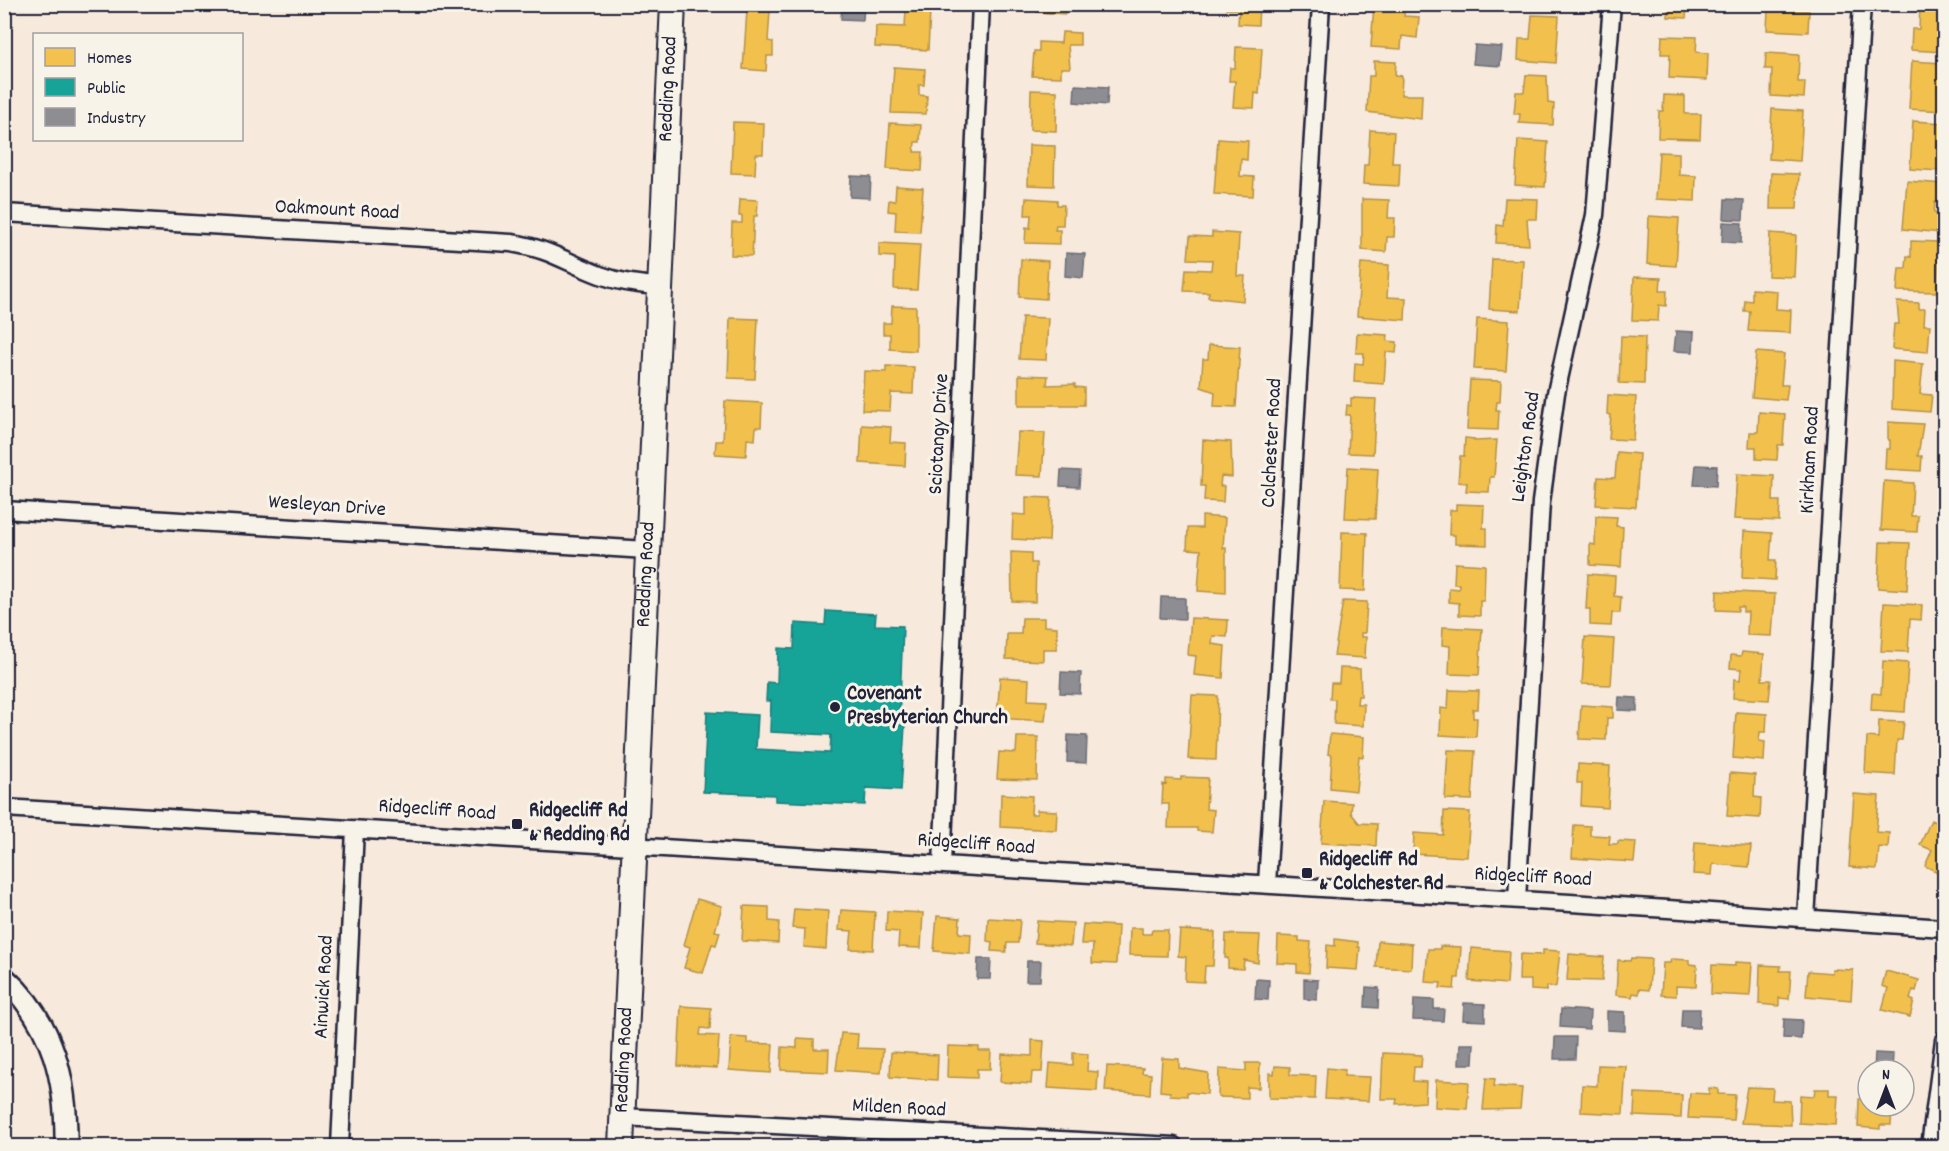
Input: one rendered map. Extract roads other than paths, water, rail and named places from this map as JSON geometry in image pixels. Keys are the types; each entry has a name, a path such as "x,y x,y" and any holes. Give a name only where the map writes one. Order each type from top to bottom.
{"main road":[{"name":"Redding Road","path":"621,1146 673,4"}],"street":[{"name":"Sciotangy Drive","path":"942,865 981,4"},
{"name":"Colchester Road","path":"1267,884 1321,4"},
{"name":"Leighton Road","path":"1517,899 1541,502 1556,393 1595,215 1612,4"},
{"name":"Kirkham Road","path":"1806,918 1862,4"},
{"name":"Oakmount Road","path":"4,213 512,243 554,253 599,274 626,282 660,286"},
{"name":"Wesleyan Drive","path":"4,510 647,550"},
{"name":"Ridgecliff Road","path":"4,808 1517,899 1944,928"},
{"name":"Ainwick Road","path":"340,1146 355,829"},
{"path":"4,978 34,1012 48,1036 57,1059 67,1109 66,1146"},
{"path":"1930,1146 1944,1040"},
{"name":"Milden Road","path":"622,1117 1174,1146"}],"place":[{"name":"Covenant Presbyterian Church","path":"835,707"},
{"name":"Ridgecliff Rd & Redding Rd","path":"517,824"},
{"name":"Ridgecliff Rd & Colchester Rd","path":"1307,873"}]}
